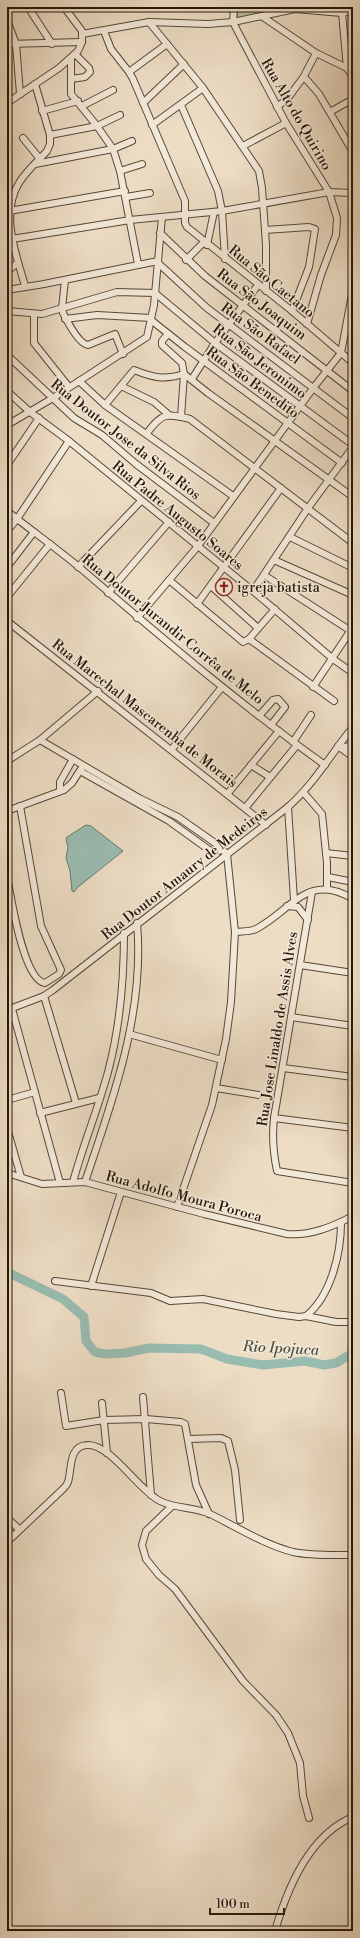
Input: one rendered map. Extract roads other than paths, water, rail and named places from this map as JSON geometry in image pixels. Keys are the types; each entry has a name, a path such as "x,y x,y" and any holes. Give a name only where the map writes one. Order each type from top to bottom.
{"street":[{"path":"28,7 52,44"},
{"path":"7,103 73,56 82,42 80,28 64,7"},
{"path":"233,22 234,7"},
{"path":"274,7 342,12 353,10"},
{"path":"82,34 149,22 208,24 233,22 263,17 295,9"},
{"path":"342,12 347,68"},
{"path":"263,17 316,53 347,68 353,77"},
{"path":"7,20 16,44 20,94"},
{"path":"149,22 203,88 242,146 260,176 265,230 266,291"},
{"name":"Rua Alto do Quirino","path":"233,22 286,123 329,192 338,218 338,230 319,282 307,324"},
{"name":"Rua São Caetano","path":"104,31 111,49 129,72 185,201 185,223 187,227 225,259 292,311 353,363"},
{"path":"7,44 82,42"},
{"path":"129,72 167,44"},
{"path":"277,107 288,98 303,78 316,53"},
{"path":"71,79 85,77 89,74 90,70 73,56"},
{"path":"73,56 70,90 113,149 126,194 138,264"},
{"path":"347,57 353,62"},
{"path":"143,103 184,64"},
{"path":"303,78 312,84 353,152"},
{"path":"25,286 11,241 8,210 14,191 20,181 49,148 50,135 35,84"},
{"path":"152,125 203,88"},
{"path":"42,112 80,104 113,90"},
{"path":"330,112 353,99"},
{"path":"181,105 218,191 222,211 225,259"},
{"path":"50,135 97,126 120,115"},
{"path":"242,146 286,123"},
{"path":"23,138 38,161"},
{"path":"38,161 113,149 132,141"},
{"path":"120,171 142,164"},
{"path":"7,188 14,191"},
{"path":"8,210 150,192"},
{"path":"11,241 130,220 222,211 329,192 353,193"},
{"path":"186,260 206,243 214,212"},
{"path":"7,425 53,398 145,339 151,319 155,293 162,216"},
{"path":"265,230 309,227 315,229 309,267 292,311"},
{"name":"Rua São Joaquim","path":"160,233 186,260 242,306 297,346 353,391"},
{"path":"7,290 65,280 138,264 158,262"},
{"name":"Rua São Rafael","path":"158,262 207,308 314,387 353,418"},
{"path":"7,271 18,263"},
{"path":"65,280 62,308 65,319 85,345 112,334 116,335 123,354"},
{"path":"192,379 215,343 258,285"},
{"path":"136,618 198,546 314,387 342,353 353,289"},
{"path":"7,311 34,314 62,308 117,292 155,293"},
{"name":"Rua São Jeronimo","path":"155,293 215,343 353,446"},
{"path":"34,314 34,343 69,387"},
{"path":"65,319 97,315 151,319"},
{"name":"Rua São Benedito","path":"151,319 185,347 342,463"},
{"path":"168,334 162,341 162,344 182,361 184,374 181,416"},
{"path":"177,357 185,347"},
{"name":"Rua Doutor Jose da Silva Rios","path":"7,355 74,418 102,435 136,464 214,523"},
{"path":"105,405 134,370 151,376 166,378 184,374 208,393 353,497"},
{"path":"79,381 105,405 147,433 233,496"},
{"path":"121,386 154,402 168,414 181,416 197,423 353,543"},
{"name":"Rua Padre Augusto Soares","path":"7,391 30,412 69,441 253,591 333,659 353,672"},
{"path":"147,433 159,418 168,414"},
{"path":"7,465 39,418"},
{"path":"7,531 17,519 69,441"},
{"path":"253,591 308,508 330,480 353,446"},
{"path":"197,604 281,488"},
{"path":"78,567 141,501"},
{"name":"Rua Doutor Jurandir Corrêa de Melo","path":"7,511 78,567 136,618 270,725 325,765"},
{"path":"108,593 169,522"},
{"path":"7,567 34,532"},
{"path":"290,537 353,568"},
{"path":"7,598 50,544"},
{"path":"274,560 353,595"},
{"path":"264,575 352,629 313,687"},
{"path":"169,580 244,642 249,639 274,609"},
{"path":"210,586 258,628"},
{"name":"Rua Marechal Mascarenha de Morais","path":"7,621 246,807 266,825"},
{"path":"249,639 334,701"},
{"path":"172,749 222,686"},
{"path":"7,761 40,740 98,691"},
{"path":"259,716 274,699 278,699 285,705 283,711 270,725"},
{"path":"246,807 295,743 311,715"},
{"name":"Rua Doutor Amaury de Medeiros","path":"9,1009 44,996 288,807 304,793 340,747 353,727"},
{"path":"228,793 279,731"},
{"path":"40,740 73,759 82,768 139,798 178,816 227,854 235,932 231,1002 216,1088 202,1135 177,1207"},
{"path":"340,747 353,745"},
{"path":"340,747 353,757"},
{"path":"60,792 60,782 73,759"},
{"path":"251,765 270,777"},
{"path":"7,811 68,788 82,768"},
{"path":"304,793 322,814 328,878 327,889"},
{"path":"7,877 19,940 35,975 45,984 59,974 60,970 41,926 20,806"},
{"path":"288,807 294,900"},
{"path":"326,853 353,856"},
{"path":"328,878 353,882"},
{"path":"235,932 255,929 294,900 312,892 327,889 340,892 353,899"},
{"name":"Rua Jose Linaldo de Assis Alves","path":"312,892 274,1118 272,1143 277,1171 353,1183"},
{"path":"287,906 298,908 308,920"},
{"path":"85,1182 122,1066 129,1034 136,988 139,943 137,923"},
{"path":"73,1182 113,1052 124,967 124,934"},
{"path":"300,965 353,973"},
{"path":"44,996 76,1103"},
{"path":"9,1009 35,1092 60,1183"},
{"path":"291,1017 353,1026"},
{"path":"129,1034 222,1060"},
{"path":"283,1068 353,1077"},
{"path":"216,1088 260,1095"},
{"path":"7,1100 35,1092"},
{"path":"40,1113 99,1098"},
{"path":"274,1118 353,1128"},
{"path":"7,1128 21,1177"},
{"name":"Rua Adolfo Moura Poroca","path":"7,1173 42,1184 85,1182 177,1207 287,1234 298,1235 317,1231 340,1223 353,1216"},
{"path":"91,1286 121,1192"},
{"path":"306,1316 318,1301 335,1268 339,1250 340,1223"},
{"path":"55,1281 151,1293 170,1302 203,1299 276,1314 299,1317 306,1316 326,1321 353,1322"},
{"path":"62,1393 66,1426 104,1420 146,1419 184,1423 187,1426 196,1485 209,1514"},
{"path":"143,1397 146,1419 151,1495"},
{"path":"102,1403 107,1453"},
{"path":"189,1439 221,1438 228,1441 234,1463 240,1520"},
{"path":"7,1542 63,1490 68,1482 74,1453 87,1445 96,1446 107,1453 151,1495 172,1506 209,1514 245,1533 292,1552 304,1554 353,1556"},
{"path":"172,1506 146,1531 142,1545 146,1559 159,1575 175,1589 243,1681 276,1715 288,1733 300,1763 303,1796 310,1818"},
{"path":"7,1518 19,1530"},
{"path":"7,1529 12,1536"},
{"path":"275,1931 292,1883 305,1862 322,1838 332,1829 353,1818"}],"water":[{"path":"86,825 91,826 123,851 78,887 74,892 72,891 70,871 66,858 68,847 66,840 67,837"}],"waterway":[{"name":"Rio Ipojuca","path":"7,1272 63,1299 84,1317 86,1341 95,1352 105,1354 125,1353 149,1348 201,1349 227,1359 263,1365 305,1361 324,1365 336,1363 353,1353"}],"place":[{"name":"igreja batista","path":"224,587"}]}
